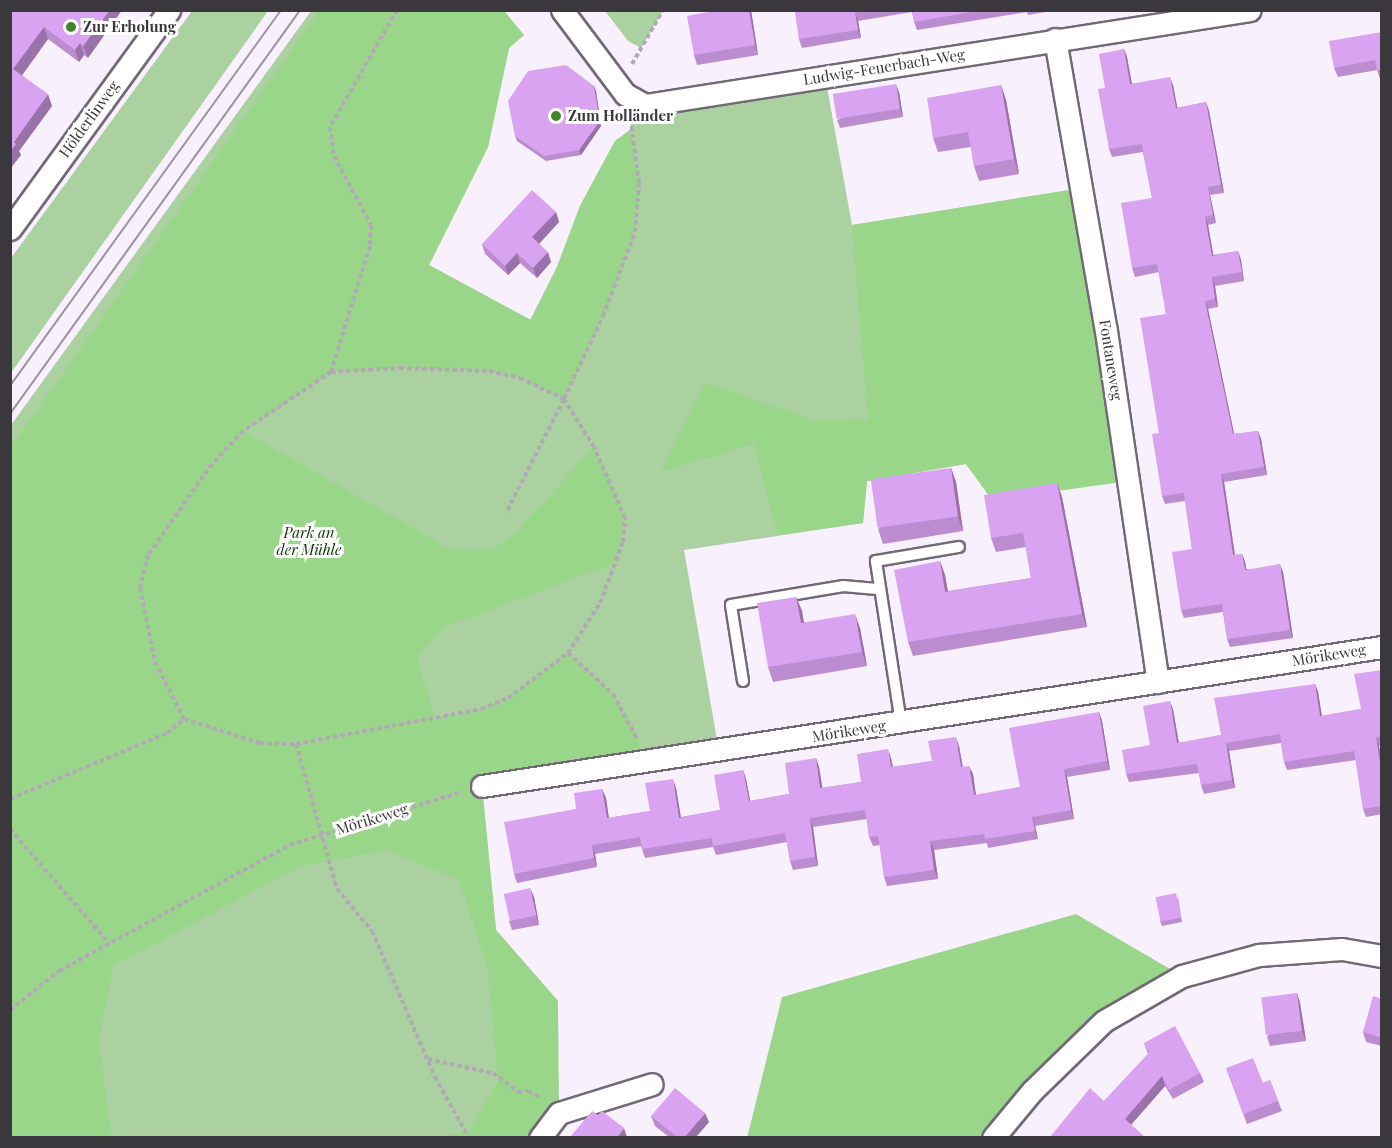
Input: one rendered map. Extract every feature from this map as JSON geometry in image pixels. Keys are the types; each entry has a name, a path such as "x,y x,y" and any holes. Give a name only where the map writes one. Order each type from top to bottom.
{"street":[{"name":"Hölderlinweg","path":"10,229 169,10"},
{"path":"562,10 626,94"},
{"name":"Ludwig-Feuerbach-Weg","path":"626,94 645,105 1250,10"},
{"name":"Fontaneweg","path":"1055,39 1106,331 1158,682"},
{"name":"Mörikeweg","path":"482,786 1382,647"},
{"path":"993,1137 1032,1091 1104,1021 1182,976 1259,955 1342,949 1382,956"},
{"path":"540,1137 559,1113 652,1084"}],"lane":[{"path":"901,723 876,561 959,547"},
{"path":"743,681 731,605 843,586 880,589"}],"path":[{"path":"331,372 370,246 371,225 334,156 330,127 397,10"},
{"path":"507,513 603,316 635,232 639,183 626,94 663,10"},
{"path":"400,368 489,371 520,378 564,399 594,447 625,518 623,542 604,592 568,653 508,698 481,709 296,744 260,743 184,719 155,662 140,588 148,555 212,465 243,431 331,372 400,368"},
{"path":"568,653 619,704 631,721 641,763"},
{"path":"10,799 167,733 184,719"},
{"path":"296,744 337,889 372,931 427,1059 469,1137"},
{"name":"Mörikeweg","path":"10,1010 59,971 290,845 482,786"},
{"path":"10,829 109,943"},
{"path":"427,1059 494,1073 518,1092 537,1093 545,1104"}],"green space":[{"path":"192,11 268,11 11,373 11,258"},
{"name":"Park an der Mühle","path":"311,11 504,11 524,35 509,48 488,147 429,265 530,320 557,267 580,206 615,141 630,130 633,101 825,76 852,225 1082,188 992,500 966,464 867,481 863,523 684,550 719,751 482,786 496,930 558,1001 540,1137 11,1138 11,425"},
{"path":"319,11 504,11 524,35 509,48 488,147 429,265 531,320 557,267 580,206 615,141 630,130 639,183 635,232 603,316 564,399 520,378 489,371 400,368 331,372 244,431 452,550 494,548 513,535 594,447 616,494 625,518 617,562 443,628 417,657 435,718 481,709 508,698 568,653 613,694 631,721 639,744 641,763 482,786 496,930 558,1001 559,1113 540,1137 437,1137 469,1132 498,1081 488,970 459,880 387,850 302,866 114,965 99,1040 111,1137 11,1138 11,447"},
{"path":"605,11 663,11 641,48 628,41"},
{"path":"1082,188 1129,481 992,500 966,464 867,481 863,523 778,535 754,444 661,472 706,382 813,420 868,419 852,225"},
{"path":"1076,914 1182,976 1104,1021 993,1137 747,1138 782,997"}],"building":[{"path":"10,10 110,10 83,46 80,43 75,50 44,27 13,69 48,94 14,142 16,144 10,152"},
{"path":"708,10 749,10 755,45 694,55 687,16 708,12"},
{"path":"795,10 868,10 855,13 858,30 799,39"},
{"path":"912,10 983,10 914,22"},
{"path":"1382,32 1382,69 1377,70 1375,60 1334,68 1329,41"},
{"path":"1124,49 1130,84 1170,77 1176,108 1206,102 1221,185 1208,187 1213,215 1205,217 1212,256 1238,251 1242,272 1212,277 1215,299 1205,301 1233,434 1258,431 1264,467 1221,474 1233,555 1242,554 1245,570 1280,564 1290,630 1227,639 1222,604 1181,610 1172,552 1192,549 1184,493 1162,496 1152,434 1159,433 1140,318 1166,314 1157,264 1132,268 1121,203 1152,198 1142,144 1109,149 1098,89 1105,88 1099,54"},
{"name":"Zum Holländer","path":"566,65 594,86 600,121 579,150 544,156 515,136 508,101 528,71"},
{"path":"896,84 900,109 837,119 833,94"},
{"path":"1001,85 1014,159 974,166 968,132 933,138 927,98"},
{"path":"532,190 556,212 532,237 548,252 533,268 517,253 505,266 482,244"},
{"path":"951,468 958,517 878,528 871,479"},
{"path":"1057,483 1082,614 908,642 894,570 940,561 945,592 1031,578 1023,533 991,538 984,495"},
{"path":"796,597 801,623 855,614 862,652 768,667 757,603"},
{"path":"1382,670 1382,736 1376,737 1382,774 1382,806 1363,809 1354,751 1284,762 1280,734 1226,743 1232,780 1201,785 1197,764 1126,774 1122,750 1150,745 1143,706 1170,701 1177,743 1221,735 1214,698 1315,684 1320,716 1361,709 1354,674"},
{"path":"1099,712 1107,761 1064,769 1071,810 1032,817 1035,831 985,839 984,834 930,841 934,870 884,877 878,836 869,837 865,810 810,818 815,857 790,861 785,833 713,846 712,838 642,849 640,837 592,845 594,858 514,874 504,822 576,809 574,793 602,789 607,818 650,811 645,783 673,779 679,818 720,810 714,775 743,770 749,801 789,794 785,763 816,758 820,788 861,782 857,754 888,749 891,767 932,761 928,741 956,737 961,767 969,766 974,795 1020,787 1009,728"},
{"path":"530,888 536,915 510,921 504,894"},
{"path":"1176,893 1181,917 1161,922 1155,897"},
{"path":"1297,993 1302,1031 1266,1035 1261,997"},
{"path":"1373,996 1382,999 1382,1038 1363,1032"},
{"path":"1175,1026 1200,1073 1169,1090 1162,1076 1125,1119 1145,1137 1050,1137 1090,1088 1104,1101 1149,1053 1144,1043"},
{"path":"1253,1058 1263,1083 1270,1080 1278,1101 1243,1114 1226,1068"},
{"path":"675,1088 705,1113 685,1137 677,1137 651,1116"},
{"path":"592,1111 598,1115 602,1111 624,1128 617,1137 570,1137"}],"tram line":[{"path":"10,386 281,10"},
{"path":"10,414 300,10"}],"place":[{"name":"Zur Erholung","path":"71,27"},
{"name":"Zum Holländer","path":"556,116"}]}
